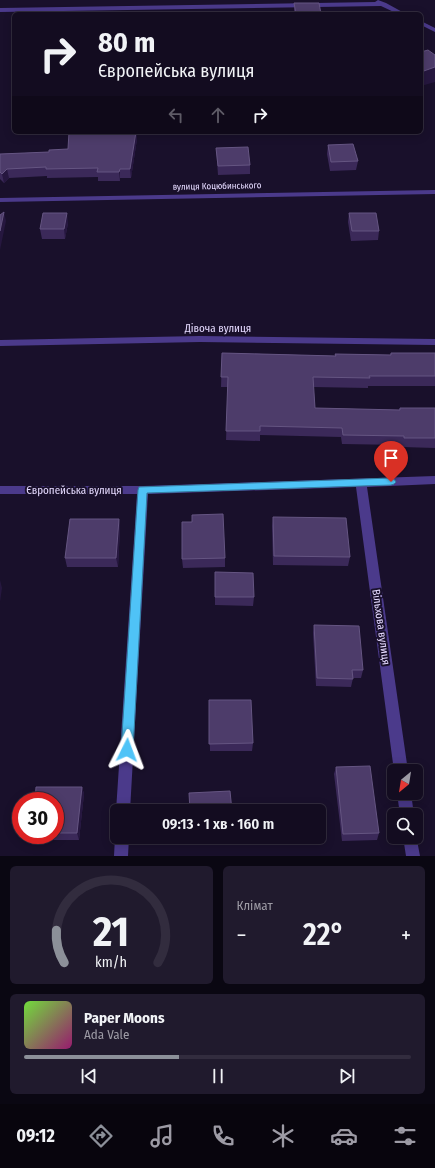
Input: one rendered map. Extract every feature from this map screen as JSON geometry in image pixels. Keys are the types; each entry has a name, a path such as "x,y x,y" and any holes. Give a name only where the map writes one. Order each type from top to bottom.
{"street":[{"path":"375,0 400,12"},
{"path":"0,10 384,4"},
{"path":"423,24 435,30"},
{"name":"вулиця Коцюбинського","path":"0,200 435,192"},
{"name":"Дівоча вулиця","path":"0,343 200,339 435,342"},
{"name":"Європейська вулиця","path":"0,490 143,490 435,480"},
{"name":"Вільхова вулиця","path":"361,483 400,764"},
{"path":"123,804 143,490"},
{"path":"120,856 121,844"},
{"path":"411,844 413,856"}],"building":[{"path":"294,3 319,3 321,12 296,12"},
{"path":"428,50 435,55 435,67 423,71 423,51"},
{"path":"69,134 136,134 130,169 120,169 119,172 97,172 98,168 46,169 46,167 7,169 2,174 0,172 0,154 49,152 49,150 68,149"},
{"path":"353,144 358,161 331,162 328,145"},
{"path":"248,147 250,165 218,166 216,148"},
{"path":"4,212 0,231 0,215"},
{"path":"43,213 67,213 64,229 40,229"},
{"path":"349,213 376,213 379,231 352,231"},
{"path":"222,353 336,356 335,354 391,355 391,353 435,353 435,376 369,376 370,378 313,377 315,408 400,410 400,408 435,408 435,438 343,435 342,428 260,426 260,431 226,431 228,377 221,377"},
{"path":"223,514 225,558 182,559 182,522 192,522 192,515"},
{"path":"273,517 346,518 350,557 274,556"},
{"path":"70,519 119,519 116,558 65,558"},
{"path":"215,572 253,573 254,597 215,597"},
{"path":"314,625 359,626 363,670 352,670 353,679 317,678"},
{"path":"209,700 251,700 253,743 209,744"},
{"path":"370,766 379,833 343,834 336,767"},
{"path":"36,787 82,787 77,833 64,833 64,792 36,792"},
{"path":"230,791 231,804 190,804 189,793"}],"route":[{"path":"127,750 143,490 391,482"}]}
